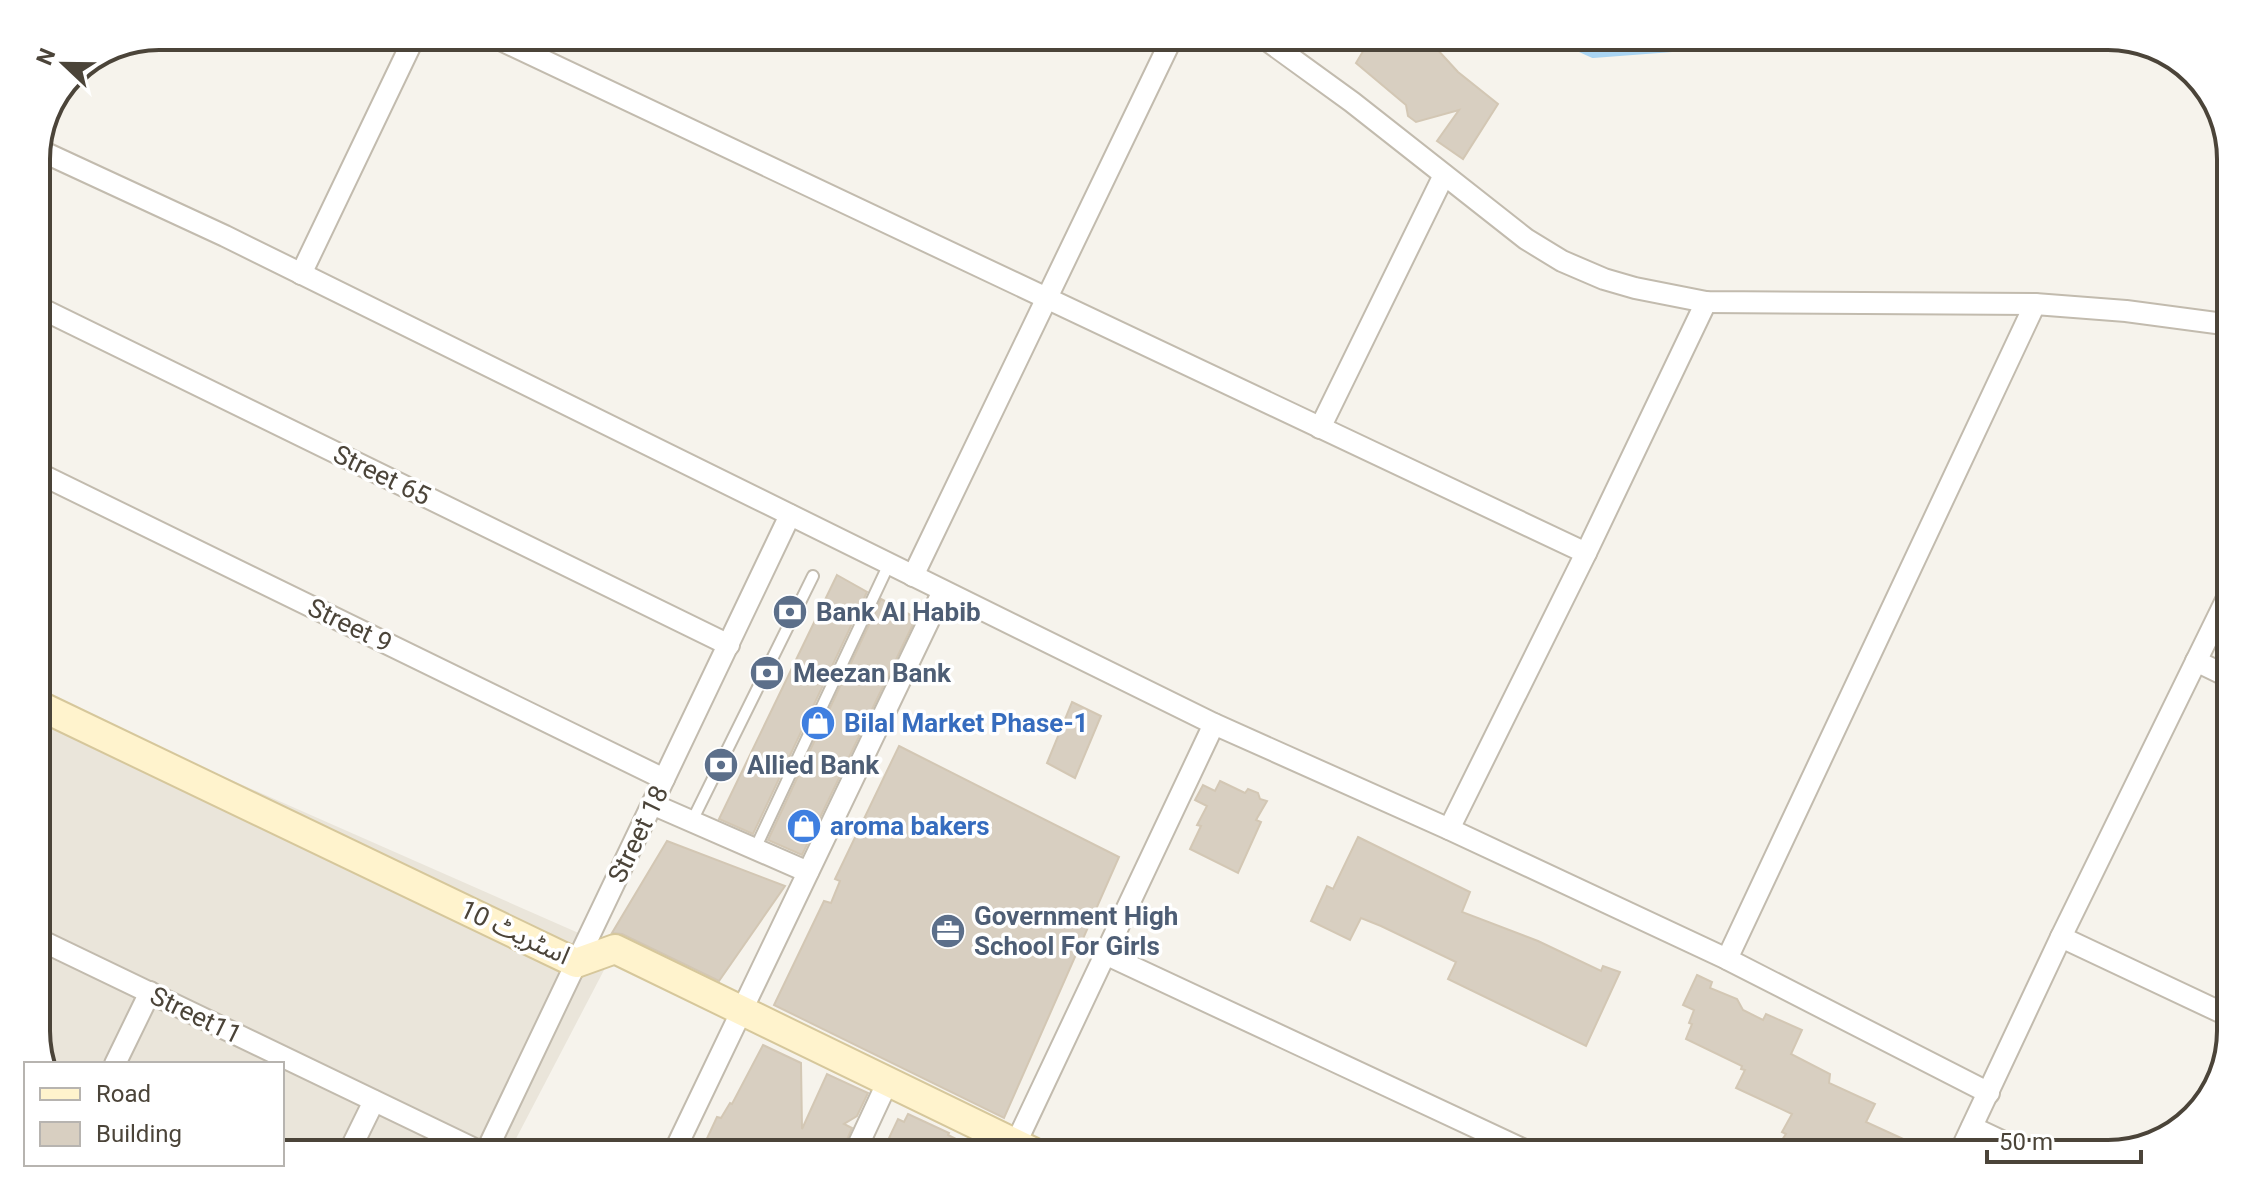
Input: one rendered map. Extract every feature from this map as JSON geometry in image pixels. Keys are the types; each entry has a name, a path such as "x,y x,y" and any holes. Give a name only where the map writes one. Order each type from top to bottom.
{"street":[{"path":"301,274 408,50"},
{"path":"522,50 1586,553"},
{"path":"913,576 1166,50"},
{"path":"1280,50 1352,102 1526,239 1562,261 1604,279 1706,302 2035,304 2126,311 2217,323"},
{"path":"50,155 301,274 1214,724 1449,829 1727,959 1989,1093"},
{"path":"1320,428 1444,175"},
{"path":"1449,829 1706,302"},
{"path":"1727,959 2035,304"},
{"name":"Street 65","path":"50,313 729,645"},
{"name":"Street 9","path":"50,479 664,779"},
{"name":"Street 18","path":"492,1140 790,515"},
{"path":"680,1140 943,591"},
{"path":"1966,1140 2217,618"},
{"path":"2196,661 2217,671"},
{"name":"اسٹریٹ 10","path":"50,711 576,963 615,949 1008,1140"},
{"path":"1030,1140 1105,954 1214,724"},
{"path":"652,804 808,872"},
{"path":"2061,937 2217,1010"},
{"name":"Street11","path":"50,947 150,992 260,1056"},
{"path":"1105,954 1503,1140"},
{"path":"116,1062 150,992"},
{"name":"Street11","path":"284,1065 374,1101 456,1140"},
{"path":"861,1140 888,1081"},
{"path":"355,1140 374,1101"},
{"path":"1972,1127 1999,1140"}],"lane":[{"path":"755,849 889,564"},
{"path":"692,821 813,576"}],"shaded area":[{"path":"50,700 615,949 515,1140 284,1140 284,1062 55,1062 50,1038"}],"building":[{"path":"1364,50 1438,50 1458,72 1498,104 1463,159 1437,141 1459,110 1416,122 1408,116 1406,105 1356,63"},
{"path":"837,575 867,592 753,834 719,819"},
{"path":"881,599 916,618 802,855 768,840"},
{"path":"1072,702 1101,716 1075,778 1047,763"},
{"name":"Government High School For Girls","path":"899,746 1119,857 1004,1118 774,1005 824,901 831,903 840,881 835,879"},
{"path":"1220,781 1245,793 1248,789 1258,793 1260,799 1267,801 1256,820 1261,822 1238,873 1190,849 1207,806 1195,800 1203,785 1215,791"},
{"path":"1358,837 1470,892 1462,912 1538,941 1601,971 1603,966 1620,972 1586,1046 1448,979 1456,962 1381,926 1361,918 1350,940 1311,921 1327,886 1333,889"},
{"path":"667,841 785,886 719,981 622,934 612,933"},
{"path":"1697,975 1712,982 1710,988 1737,999 1743,1010 1763,1020 1766,1014 1802,1030 1791,1054 1830,1074 1829,1083 1875,1104 1866,1122 1905,1140 1782,1140 1786,1134 1782,1132 1792,1114 1736,1088 1745,1070 1741,1069 1742,1066 1686,1039 1694,1010 1683,1005"},
{"path":"763,1045 801,1063 802,1129 827,1074 868,1093 857,1116 844,1124 852,1128 847,1140 706,1140 717,1117 721,1118 732,1104"},
{"path":"908,1114 958,1140 889,1138 898,1119 904,1122"}],"waterway":[{"path":"1582,50 1593,55 1659,50"}],"place":[{"name":"Bank Al Habib","path":"790,612"},
{"name":"Meezan Bank","path":"767,673"},
{"name":"Bilal Market Phase-1","path":"818,723"},
{"name":"Allied Bank","path":"721,765"},
{"name":"aroma bakers","path":"804,826"},
{"name":"Government High School For Girls","path":"948,931"}]}
